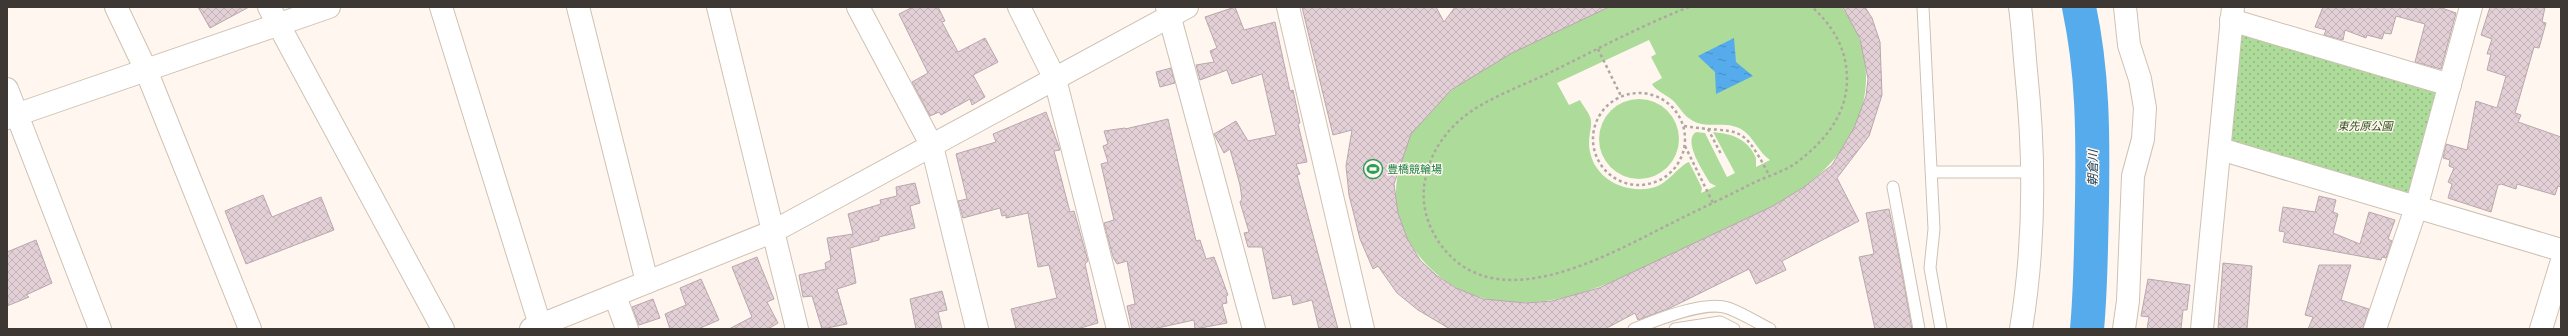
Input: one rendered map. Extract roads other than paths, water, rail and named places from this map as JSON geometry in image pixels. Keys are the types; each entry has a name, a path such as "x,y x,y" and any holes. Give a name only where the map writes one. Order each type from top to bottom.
{"street":[{"path":"116,7 146,70 250,329"},
{"path":"12,116 146,70 274,16 329,7"},
{"path":"441,7 536,327 774,232 1054,79 1175,10 1254,329"},
{"path":"578,7 647,282"},
{"path":"718,7 797,329"},
{"path":"858,7 932,146 977,329"},
{"path":"1019,7 1054,79 1118,329"},
{"path":"1288,7 1363,329"},
{"path":"2020,7 2031,120 2029,280 2021,329"},
{"path":"2124,329 2128,301 2133,176 2143,139 2146,108 2140,79 2129,45 2125,7"},
{"path":"2375,329 2416,208 2471,7"},
{"path":"2202,329 2232,14 2450,85"},
{"path":"274,16 443,329"},
{"path":"7,89 12,116 100,329"},
{"path":"2220,149 2561,250"},
{"path":"2540,329 2561,264"},
{"path":"615,296 627,329"}],"lane":[{"path":"1923,7 1934,229 1930,268 1941,329"},
{"path":"1932,172 2031,172"},
{"path":"1892,187 1919,329"},
{"path":"1634,329 1685,310 1720,306 1770,329"},
{"path":"1675,329 1720,322 1734,329"}],"water":[{"path":"1734,38 1736,62 1753,76 1716,94 1715,72 1698,56"}],"waterway":[{"name":"朝倉川","path":"2079,7 2084,32 2090,80 2092,128 2091,249 2087,329"}],"place":[{"name":"豊橋競輪場","path":"1373,169"}],"park label":[{"name":"東先原公園","path":"2365,126"}]}
